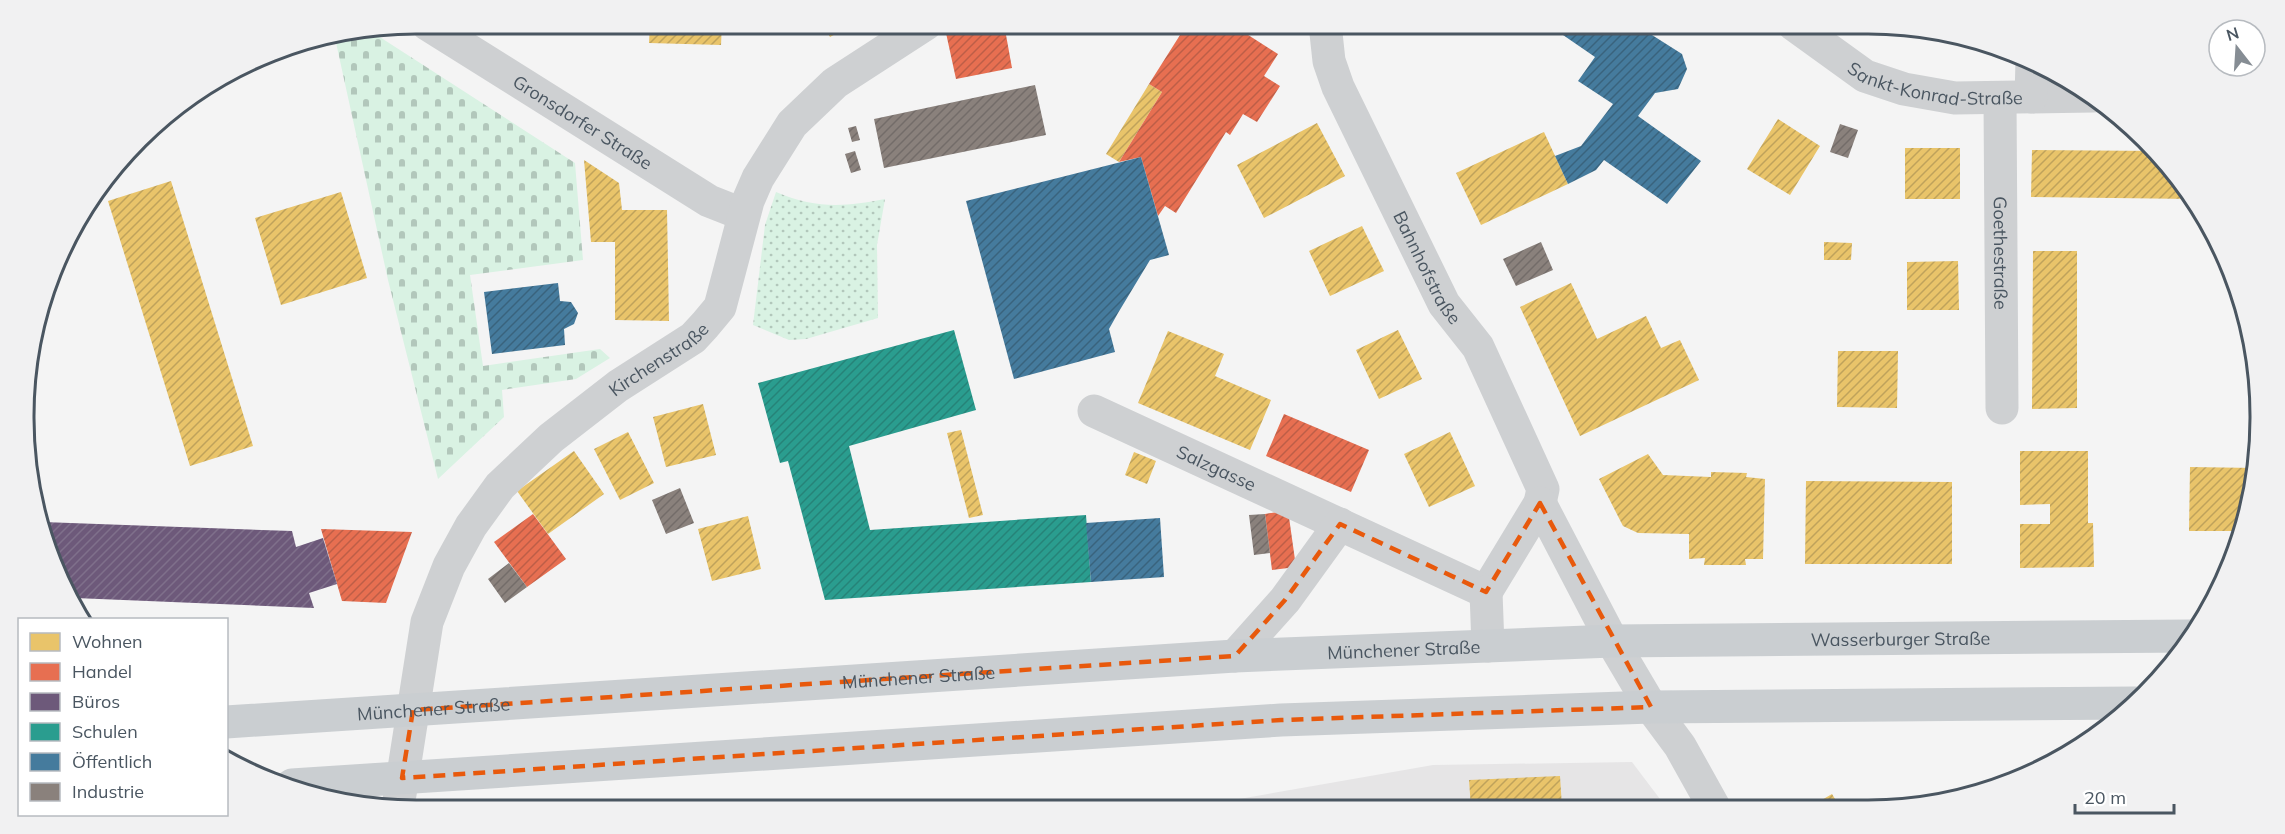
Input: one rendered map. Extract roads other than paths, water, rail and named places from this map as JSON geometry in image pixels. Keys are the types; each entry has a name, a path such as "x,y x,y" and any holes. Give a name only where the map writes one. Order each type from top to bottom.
{"main road":[{"name":"Wasserburger Straße","path":"1611,642 2181,636"},
{"name":"Münchener Straße","path":"228,722 1235,656 1611,642"},
{"path":"323,787 400,793 1270,720 1651,707 2122,703"}],"street":[{"name":"Gronsdorfer Straße","path":"447,34 709,201 742,214"},
{"name":"Kirchenstraße","path":"400,793 427,622 449,566 471,526 500,486 551,438 618,386 693,338 705,325 720,307 742,214 758,178 792,124 835,83 911,34"},
{"name":"Bahnhofstraße","path":"1326,34 1329,61 1338,87 1444,304 1478,347 1543,489 1540,503 1611,642 1651,707 1680,746 1710,800"},
{"name":"Sankt-Konrad-Straße","path":"1807,34 1864,76 1904,89 1955,98 2077,96"},
{"name":"Goethestraße","path":"2002,408 2016,98 2028,70"},
{"name":"Salzgasse","path":"1094,411 1486,592"},
{"path":"1488,646 1486,592 1540,503"},
{"path":"1235,656 1285,600 1340,524"}]}
